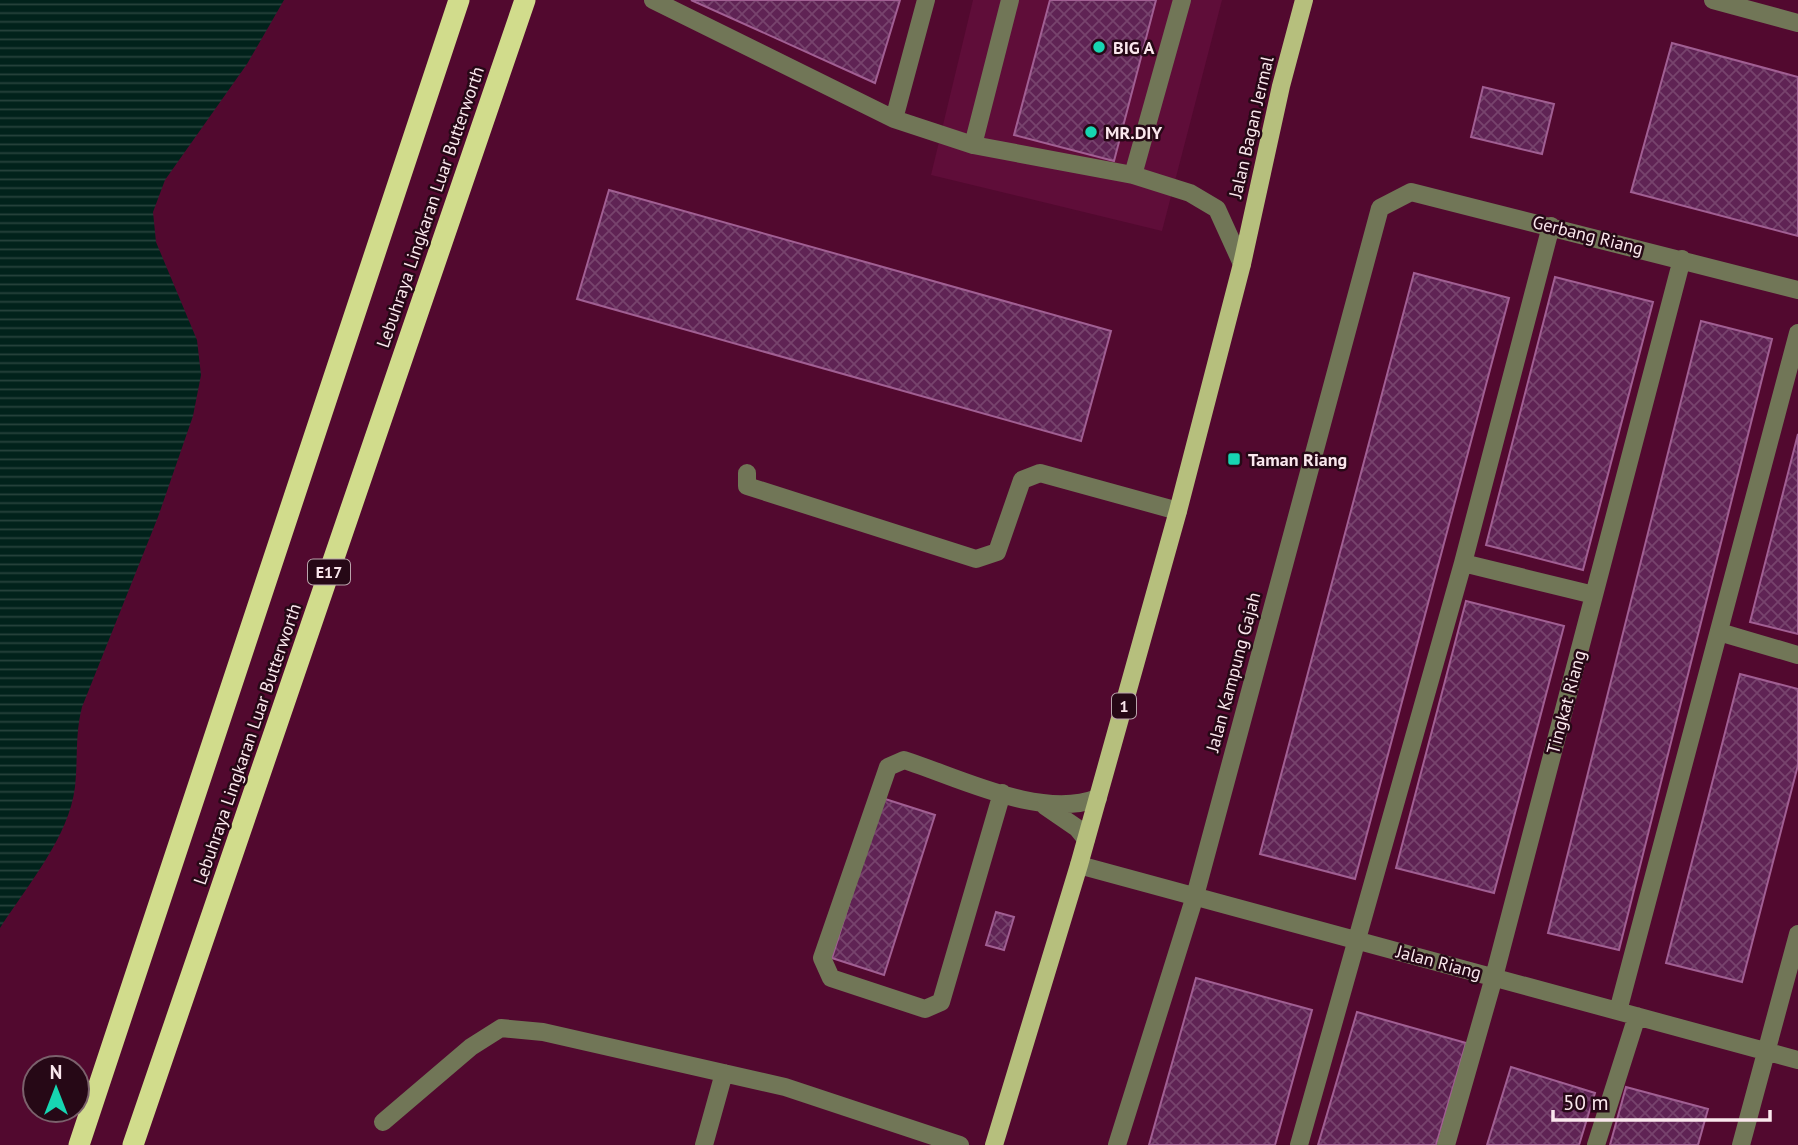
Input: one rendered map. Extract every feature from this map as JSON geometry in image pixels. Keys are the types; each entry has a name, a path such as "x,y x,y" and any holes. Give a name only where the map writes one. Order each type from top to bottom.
{"highway":[{"name":"Lebuhraya Lingkaran Luar Butterworth","path":"79,1145 459,0"},
{"name":"Lebuhraya Lingkaran Luar Butterworth","path":"133,1145 525,0"}],"main road":[{"name":"Jalan Bagan Jermal","path":"1242,264 1281,86 1304,0"},
{"name":"1","path":"995,1145 1098,799 1178,511 1242,264"}],"street":[{"path":"653,0 894,119 972,145 1133,175 1190,193 1217,209 1242,264"},
{"path":"894,119 926,0"},
{"path":"972,145 1010,0"},
{"path":"1133,175 1182,0"},
{"path":"1713,0 1798,23"},
{"name":"Gerbang Riang","path":"1380,208 1411,192 1798,290"},
{"name":"Jalan Kampung Gajah","path":"1117,1145 1195,896 1380,208"},
{"path":"1299,1145 1463,563 1551,226"},
{"name":"Tingkat Riang","path":"1446,1145 1494,977 1682,259"},
{"path":"1618,1011 1798,333"},
{"path":"747,473 747,486 976,559 997,552 1022,481 1040,473 1178,511"},
{"path":"1463,563 1594,595"},
{"path":"1719,632 1798,655"},
{"path":"1002,793 941,1002 925,1009 831,978 822,958 888,767 904,760 1042,804 1066,806 1098,799"},
{"path":"1042,804 1077,828 1086,839"},
{"name":"Jalan Riang","path":"1079,865 1798,1060"},
{"path":"1741,1145 1798,934"},
{"path":"1596,1145 1637,1016"},
{"path":"383,1122 471,1047 502,1028 543,1032 785,1087 960,1145"},
{"path":"704,1145 724,1073"}],"shaded area":[{"path":"0,0 284,0 247,64 165,180 153,212 156,242 197,340 201,375 193,416 158,517 82,707 75,787 65,824 56,843 0,928"},
{"path":"973,0 1222,0 1162,231 931,175"}],"building":[{"path":"691,0 900,0 875,83"},
{"path":"1050,0 1156,0 1114,161 1014,135"},
{"path":"1672,43 1798,77 1798,236 1631,192"},
{"path":"1483,87 1554,104 1542,154 1471,137"},
{"path":"609,190 1111,331 1081,441 577,299"},
{"path":"1414,273 1509,298 1355,879 1260,854"},
{"path":"1555,277 1653,302 1583,570 1486,545"},
{"path":"1701,321 1772,339 1619,950 1548,933"},
{"path":"1798,434 1798,634 1750,622"},
{"path":"1466,601 1564,626 1494,893 1396,868"},
{"path":"1740,674 1798,689 1798,765 1742,982 1666,963"},
{"path":"882,798 935,815 884,975 832,958"},
{"path":"996,912 1014,917 1004,950 986,945"},
{"path":"1196,978 1312,1010 1275,1145 1149,1145"},
{"path":"1357,1012 1466,1043 1436,1145 1318,1145"},
{"path":"1511,1067 1595,1093 1579,1145 1487,1145"},
{"path":"1626,1087 1708,1109 1698,1145 1610,1145"}],"place":[{"name":"BIG A","path":"1099,47"},
{"name":"MR.DIY","path":"1091,132"},
{"name":"Taman Riang","path":"1234,459"}]}
